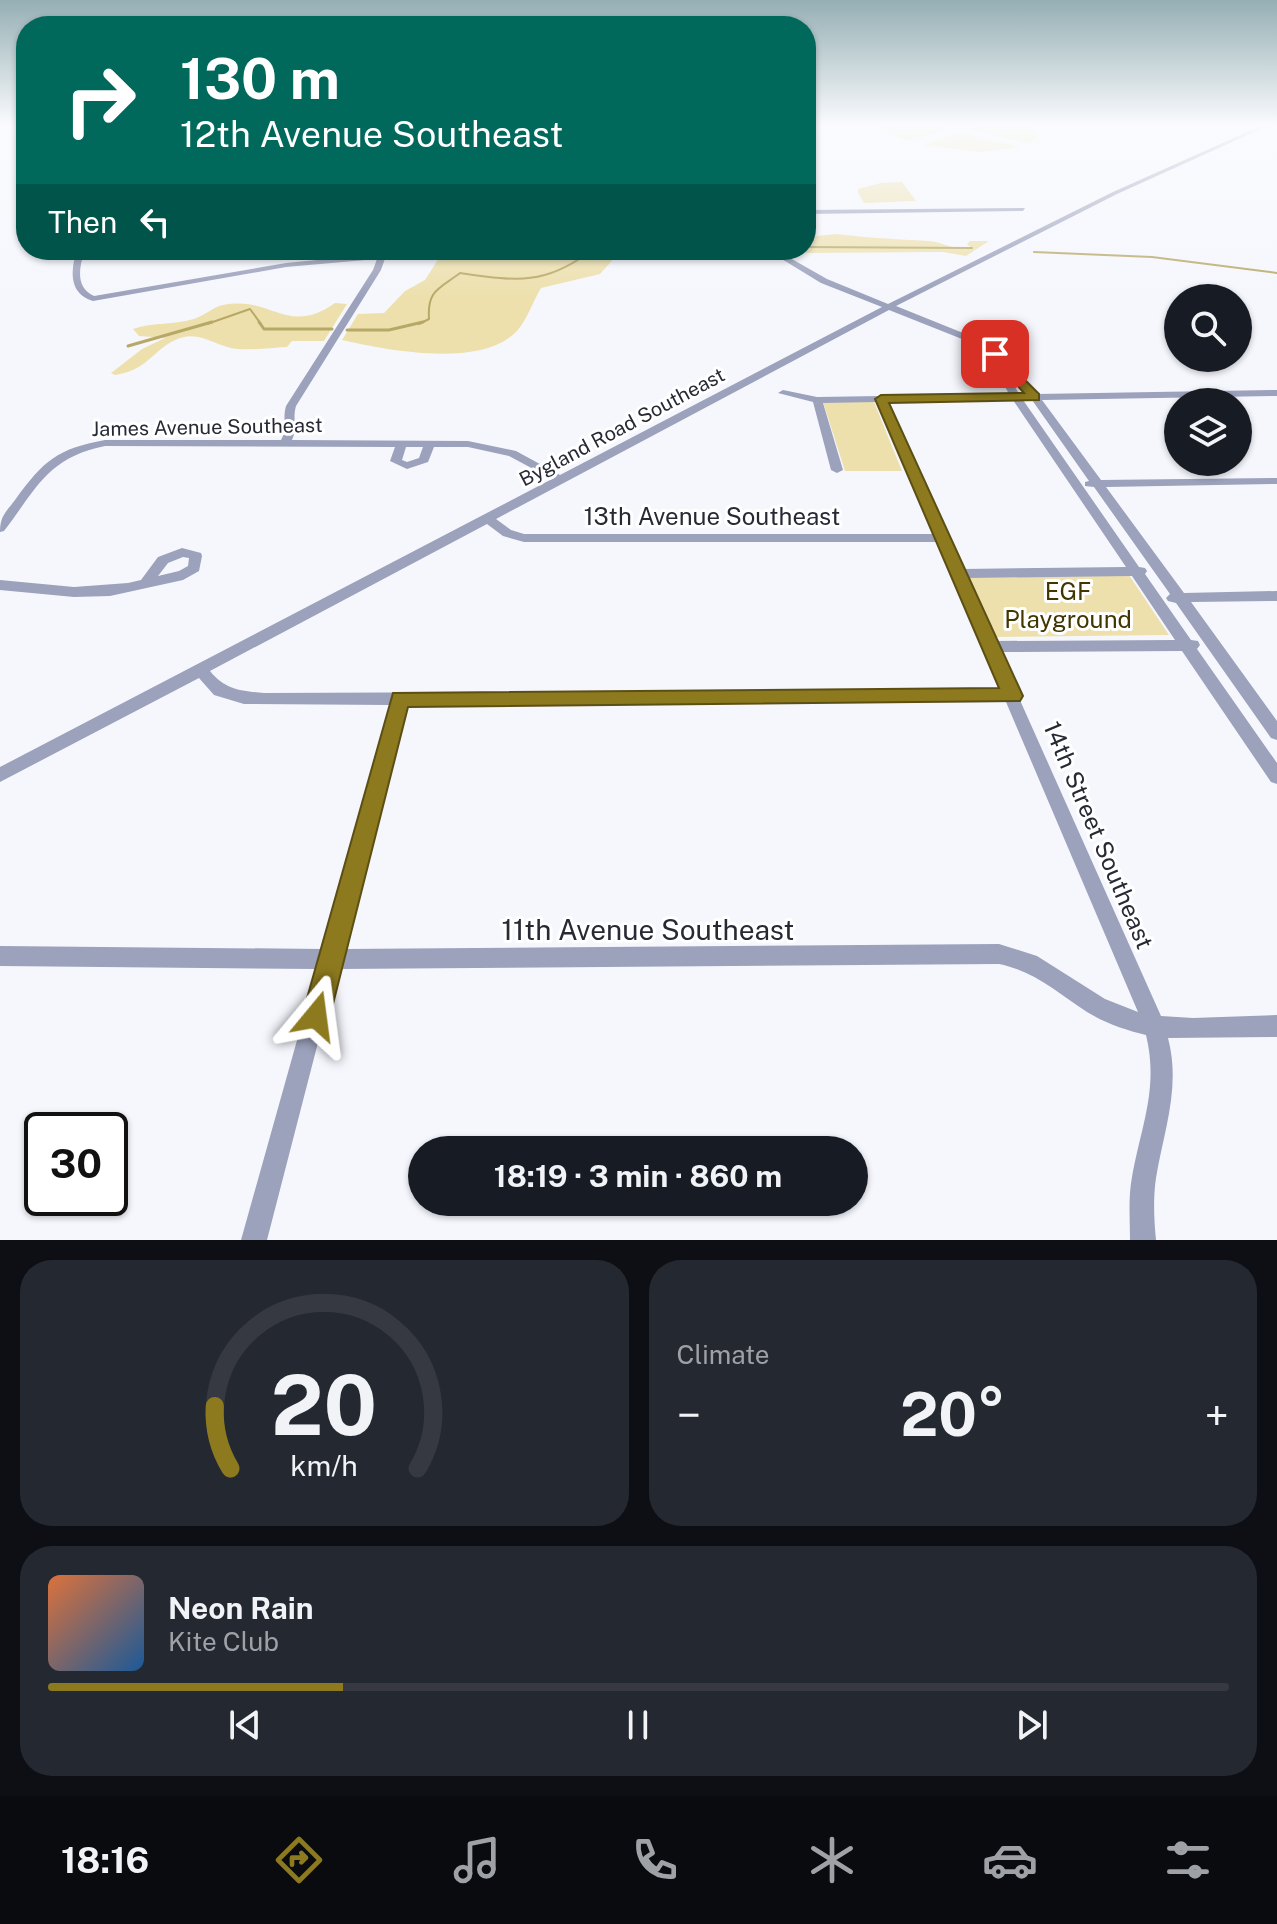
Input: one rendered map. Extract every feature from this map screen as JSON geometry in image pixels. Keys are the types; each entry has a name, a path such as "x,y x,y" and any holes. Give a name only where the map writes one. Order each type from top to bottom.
{"street":[{"name":"Bygland Road Southeast","path":"0,775 890,307 1067,216 1142,182"},
{"path":"816,212 1023,209"},
{"path":"78,260 75,269 79,290 86,298 93,299 326,260"},
{"path":"285,443 291,431 288,416 291,406 381,260"},
{"path":"788,260 824,281 958,333 1004,361 1035,397 1277,733"},
{"path":"984,347 1154,599 1274,769"},
{"path":"783,393 817,400 1277,393"},
{"name":"14th Street Southeast","path":"881,399 1013,696 1163,1052 1163,1102 1144,1181 1143,1240"},
{"path":"817,400 837,470"},
{"path":"675,419 686,426"},
{"name":"James Avenue Southeast","path":"0,528 45,467 64,454 105,443 430,443 496,448 522,457 560,479"},
{"path":"402,443 396,461 407,466 424,460 430,443"},
{"path":"1075,484 1277,481"},
{"name":"13th Avenue Southeast","path":"487,518 507,533 524,538 943,538"},
{"path":"959,574 1160,571"},
{"path":"0,585 89,594 117,592 146,583"},
{"path":"1154,599 1277,596"},
{"path":"991,647 1214,645"},
{"path":"201,669 210,684 227,696 400,699 1013,696"},
{"path":"254,1240 400,699"},
{"name":"11th Avenue Southeast","path":"0,956 332,959 999,954 1031,961 1090,1002 1132,1021 1155,1027 1277,1026"}],"green space":[{"path":"902,182 916,201 864,203 858,193 858,189 881,183"},
{"path":"837,234 928,241 965,249 971,248 967,244 970,241 989,241 966,256 943,252 816,253 816,236"},
{"path":"438,260 613,260 600,274 541,288 517,331 501,343 481,350 432,354 342,340 358,314 384,313 405,291 425,280"},
{"path":"240,303 291,316 304,316 335,303 347,304 324,341 292,341 287,347 244,349 198,337 184,337 166,345 137,368 115,375 111,373 142,349 165,338 139,336 133,329 194,319 223,305"},
{"path":"823,402 874,402 902,471 845,471"},
{"name":"EGF Playground","path":"1127,572 1169,635 996,637 968,576"}],"waterway":[{"path":"816,247 972,248"},
{"path":"1034,252 1152,257 1277,273"},
{"path":"423,322 429,319 432,296 460,273 529,278 559,270 578,260"},
{"path":"207,324 250,309 261,324"},
{"path":"128,346 212,322"},
{"path":"259,322 264,329 332,329"},
{"path":"347,330 389,330 423,322"},
{"path":"419,324 423,322"}],"route":[{"path":"316,1016 400,699 1013,696 881,399 1035,397 995,354"}]}
